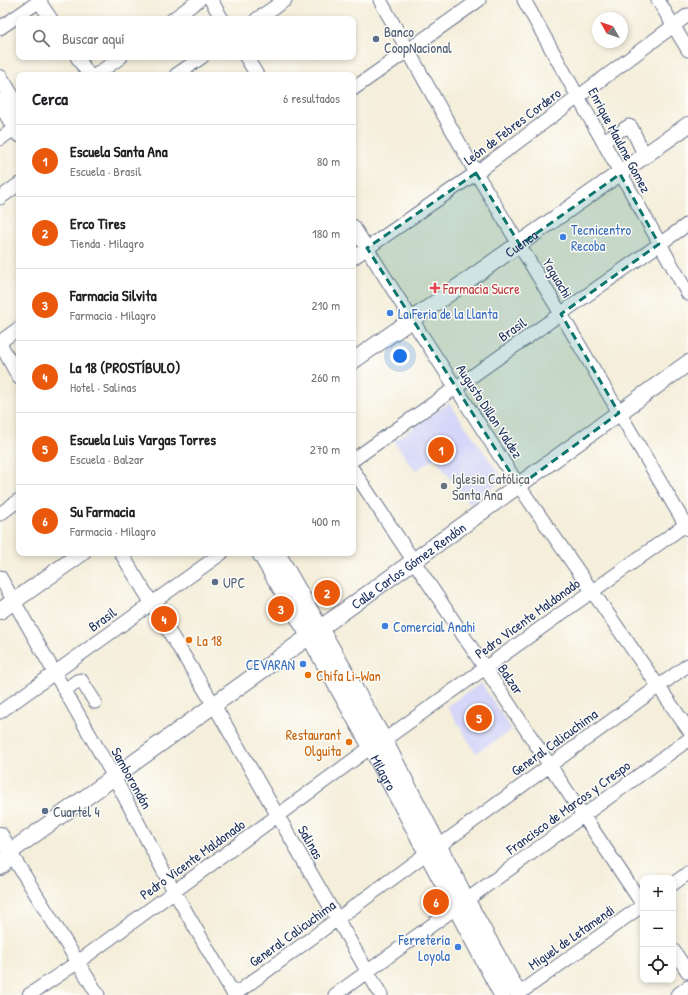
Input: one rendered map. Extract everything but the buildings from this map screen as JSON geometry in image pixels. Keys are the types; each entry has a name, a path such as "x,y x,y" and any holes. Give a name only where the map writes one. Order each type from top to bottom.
{"main road":[{"path":"0,78 16,104"},
{"path":"0,102 16,129"},
{"name":"Cuenca","path":"356,359 688,125"},
{"name":"Calle Carlos Gómez Rendón","path":"0,867 3,865 5,853 114,777 211,701 315,632 688,363"},
{"path":"0,611 78,556"},
{"name":"Milagro","path":"262,556 315,632"},
{"name":"Milagro","path":"278,556 315,632 378,743 461,904 502,995"},
{"path":"0,835 5,853"},
{"name":"Milagro","path":"461,904 518,995"}],"street":[{"path":"177,16 199,0"},
{"path":"210,0 220,16"},
{"path":"261,16 285,0"},
{"name":"Yaguachi","path":"380,0 476,173 520,244 618,413 687,525"},
{"path":"356,87 479,0"},
{"name":"Enrique Maulme Gomez","path":"524,0 579,96 620,174 688,294"},
{"path":"658,0 688,50"},
{"path":"17,16 39,1 49,16"},
{"name":"León de Febres Cordero","path":"356,256 476,173 688,15"},
{"path":"0,28 16,17"},
{"path":"79,60 87,72"},
{"path":"100,72 117,60"},
{"path":"180,72 198,60"},
{"path":"248,60 255,72"},
{"path":"603,141 629,126 631,127 646,156"},
{"path":"0,139 16,131"},
{"path":"0,198 16,186"},
{"name":"Brasil","path":"356,458 688,224"},
{"name":"Augusto Dillon Valdez","path":"356,231 519,486 688,729"},
{"path":"16,330 0,342 16,372"},
{"name":"Balzar","path":"356,475 640,900"},
{"path":"0,514 16,502"},
{"name":"Pedro Vicente Maldonado","path":"29,995 78,962 378,743 687,525"},
{"name":"Salinas","path":"123,556 211,701 381,995"},
{"name":"Brasil","path":"0,712 218,556"},
{"name":"Samborondón","path":"0,577 114,777 174,891 234,995"},
{"name":"General Calicuchima","path":"234,995 688,665"},
{"path":"64,690 81,680 95,702"},
{"name":"Francisco de Marcos y Crespo","path":"335,995 688,740"},
{"path":"5,853 78,962 98,995"},
{"path":"676,882 688,873"},
{"name":"Miguel de Letamendi","path":"518,995 640,907"},
{"path":"676,954 688,972"},
{"path":"677,995 688,987"}],"highlighted area":[{"path":"476,173 520,245 620,174 659,244 561,314 619,413 519,486 367,248"}],"shaded area":[{"path":"449,403 504,480 469,504 435,458 415,471 394,441"},
{"path":"481,683 512,730 476,753 447,706"}],"place":[{"name":"Banco CoopNacional","path":"376,39"},
{"name":"Tecnicentro Recoba","path":"563,237"},
{"name":"Farmacia Sucre","path":"435,288"},
{"name":"La Feria de la Llanta","path":"390,313"},
{"name":"Escuela Santa Ana","path":"441,450"},
{"name":"Iglesia Católica Santa Ana","path":"444,486"},
{"name":"UPC","path":"215,582"},
{"name":"Erco Tires","path":"327,593"},
{"name":"Farmacia Silvita","path":"281,609"},
{"name":"La 18 (PROSTÍBULO)","path":"164,619"},
{"name":"Comercial Anahi","path":"385,626"},
{"name":"La 18","path":"189,640"},
{"name":"CEVARAN","path":"303,664"},
{"name":"Chifa Li-Wan","path":"308,675"},
{"name":"Escuela Luis Vargas Torres","path":"479,718"},
{"name":"Restaurant Olguita","path":"349,742"},
{"name":"Cuartel 4","path":"45,811"},
{"name":"Su Farmacia","path":"436,902"},
{"name":"Ferretería Loyola","path":"458,947"}]}
